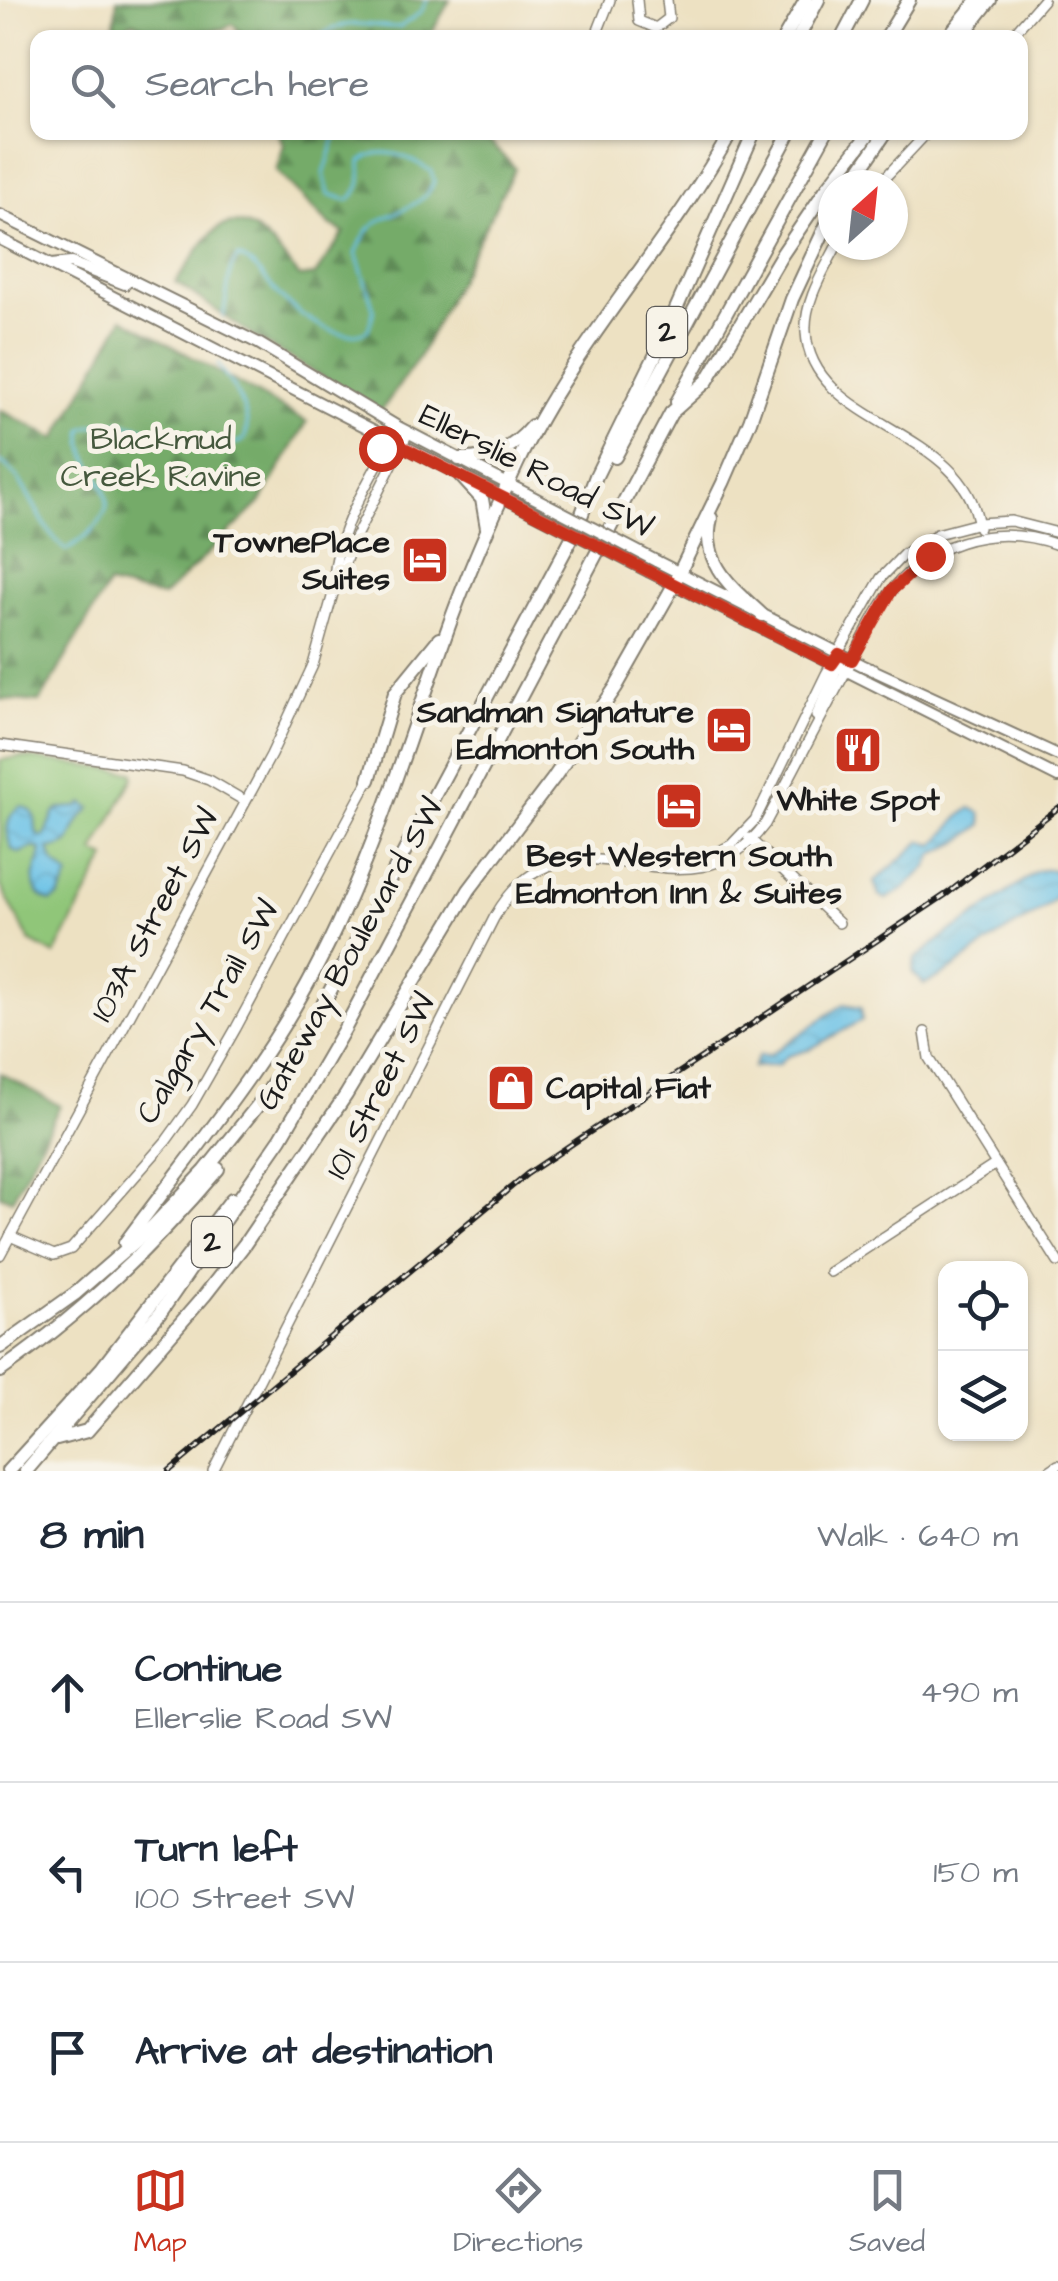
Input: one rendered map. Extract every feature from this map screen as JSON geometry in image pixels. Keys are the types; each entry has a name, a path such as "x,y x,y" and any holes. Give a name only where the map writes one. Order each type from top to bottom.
{"highway":[{"path":"789,30 806,0"},
{"path":"802,30 818,0"},
{"path":"846,30 862,0"},
{"path":"891,30 910,0"},
{"path":"954,30 978,0"},
{"path":"966,30 990,0"},
{"path":"108,1266 253,1074 310,980 395,786 452,620 518,462 563,384 726,140"},
{"name":"2","path":"0,1347 108,1266 152,1227 266,1095 299,1046 576,530 596,476 659,348 750,140"},
{"path":"576,530 786,140"},
{"path":"671,414 822,140"},
{"name":"Gateway Boulevard SW","path":"26,1471 170,1300 281,1138 364,993 671,414 707,381 781,256 864,140"},
{"path":"860,170 881,140"},
{"path":"54,1440 86,1432 205,1295 255,1230 346,1095 469,890 616,687 723,483 750,421 792,299 818,243"},
{"path":"458,459 474,460 513,446 563,384"},
{"path":"460,475 484,503 486,534"},
{"path":"723,483 708,532 710,554 728,583 762,615"},
{"path":"369,780 395,693 452,620"},
{"path":"0,1370 91,1300 180,1214 270,1098 299,1046"},
{"path":"8,1471 126,1340 261,1158 281,1138"}],"main road":[{"name":"Ellerslie Road SW","path":"0,215 258,343 458,459 506,491 521,506 653,567"},
{"name":"Ellerslie Road SW","path":"0,239 460,475 526,494 653,567 1058,777"},
{"path":"50,265 71,263 150,291"},
{"name":"Ellerslie Road SW","path":"676,579 762,615 842,663 1058,755"}],"street":[{"path":"598,30 610,0"},
{"path":"636,0 640,21 649,28 656,28 668,18 667,0"},
{"path":"1017,30 1043,0"},
{"path":"892,170 920,140"},
{"path":"830,260 812,295 806,333 826,380 860,408 945,464 968,494 980,536"},
{"path":"369,429 379,442 380,461"},
{"name":"103A Street SW","path":"0,1255 306,683 334,590 403,430"},
{"name":"103A Street SW","path":"334,590 339,546 380,461 396,443"},
{"path":"842,663 881,578 904,554 938,534 979,523 1012,521 1058,533"},
{"path":"842,663 902,579 930,556 980,536 1013,534 1058,545"},
{"name":"101 Street SW","path":"213,1471 511,891 537,869 569,859 600,859 658,869 686,868 748,837 766,824 808,743 842,663"},
{"name":"101 Street SW","path":"748,837 842,663"},
{"path":"0,744 182,770 245,801"},
{"name":"Calgary Trail SW","path":"10,1236 54,1255 71,1249 166,1141 236,1028 369,780"},
{"path":"748,837 839,923"},
{"path":"925,1032 929,1058 1058,1262"},
{"path":"830,1272 996,1164"},
{"path":"1049,1471 1058,1465"}],"green space":[{"path":"117,0 450,0 433,30 238,30 233,24 213,30 148,30 134,22 125,30 114,30"},
{"name":"Blackmud Creek Ravine","path":"282,140 490,142 515,168 419,357 381,411 254,337 176,282 209,236 232,223 255,230 300,277 315,275 344,233 330,225 276,171 284,145"},
{"name":"Blackmud Creek Ravine","path":"123,318 307,422 260,503 163,597 108,585 40,702 0,699 0,410 56,439"},
{"path":"20,757 133,772 134,777 94,852 106,858 55,955 30,941 0,885 0,760"},
{"path":"0,1073 60,1106 12,1200 0,1195"}],"water":[{"path":"83,803 91,808 79,821 70,841 49,849 53,862 69,876 59,897 50,902 34,884 41,849 34,847 19,853 12,849 9,820 21,806 27,808 35,817 37,835 44,837 56,811"},
{"path":"971,808 981,813 982,825 934,854 927,867 904,889 886,899 879,895 874,882 922,841 934,845"},
{"path":"1051,869 1058,873 1058,896 1046,907 935,979 924,984 913,973 915,959 944,936 1037,871"},
{"path":"844,1004 861,1007 862,1020 808,1050 787,1056 778,1065 753,1067 759,1055 768,1056"}],"waterway":[{"path":"330,30 359,24 400,27 421,12 427,0"},
{"path":"223,318 231,268 238,257 252,265 284,300 313,321 347,334 368,330 374,310 356,253 371,227 416,203 434,182 431,171 415,161 378,153 361,161 359,187 353,196 348,200 329,194 324,174 335,140"},
{"path":"0,462 18,480 66,550 91,532 104,516 107,502 104,488 89,462 83,429 126,424 206,445 244,440 244,410 218,364"}],"railway":[{"path":"169,1471 527,1174 948,893 1058,808"}],"place":[{"name":"TownePlace Suites","path":"425,560"},
{"name":"Sandman Signature Edmonton South","path":"729,730"},
{"name":"White Spot","path":"858,750"},
{"name":"Best Western South Edmonton Inn & Suites","path":"679,806"},
{"name":"Capital Fiat","path":"511,1088"}],"route":[{"path":"381,448 380,461 391,441 832,664 839,654 852,660 892,590 930,556"}]}
